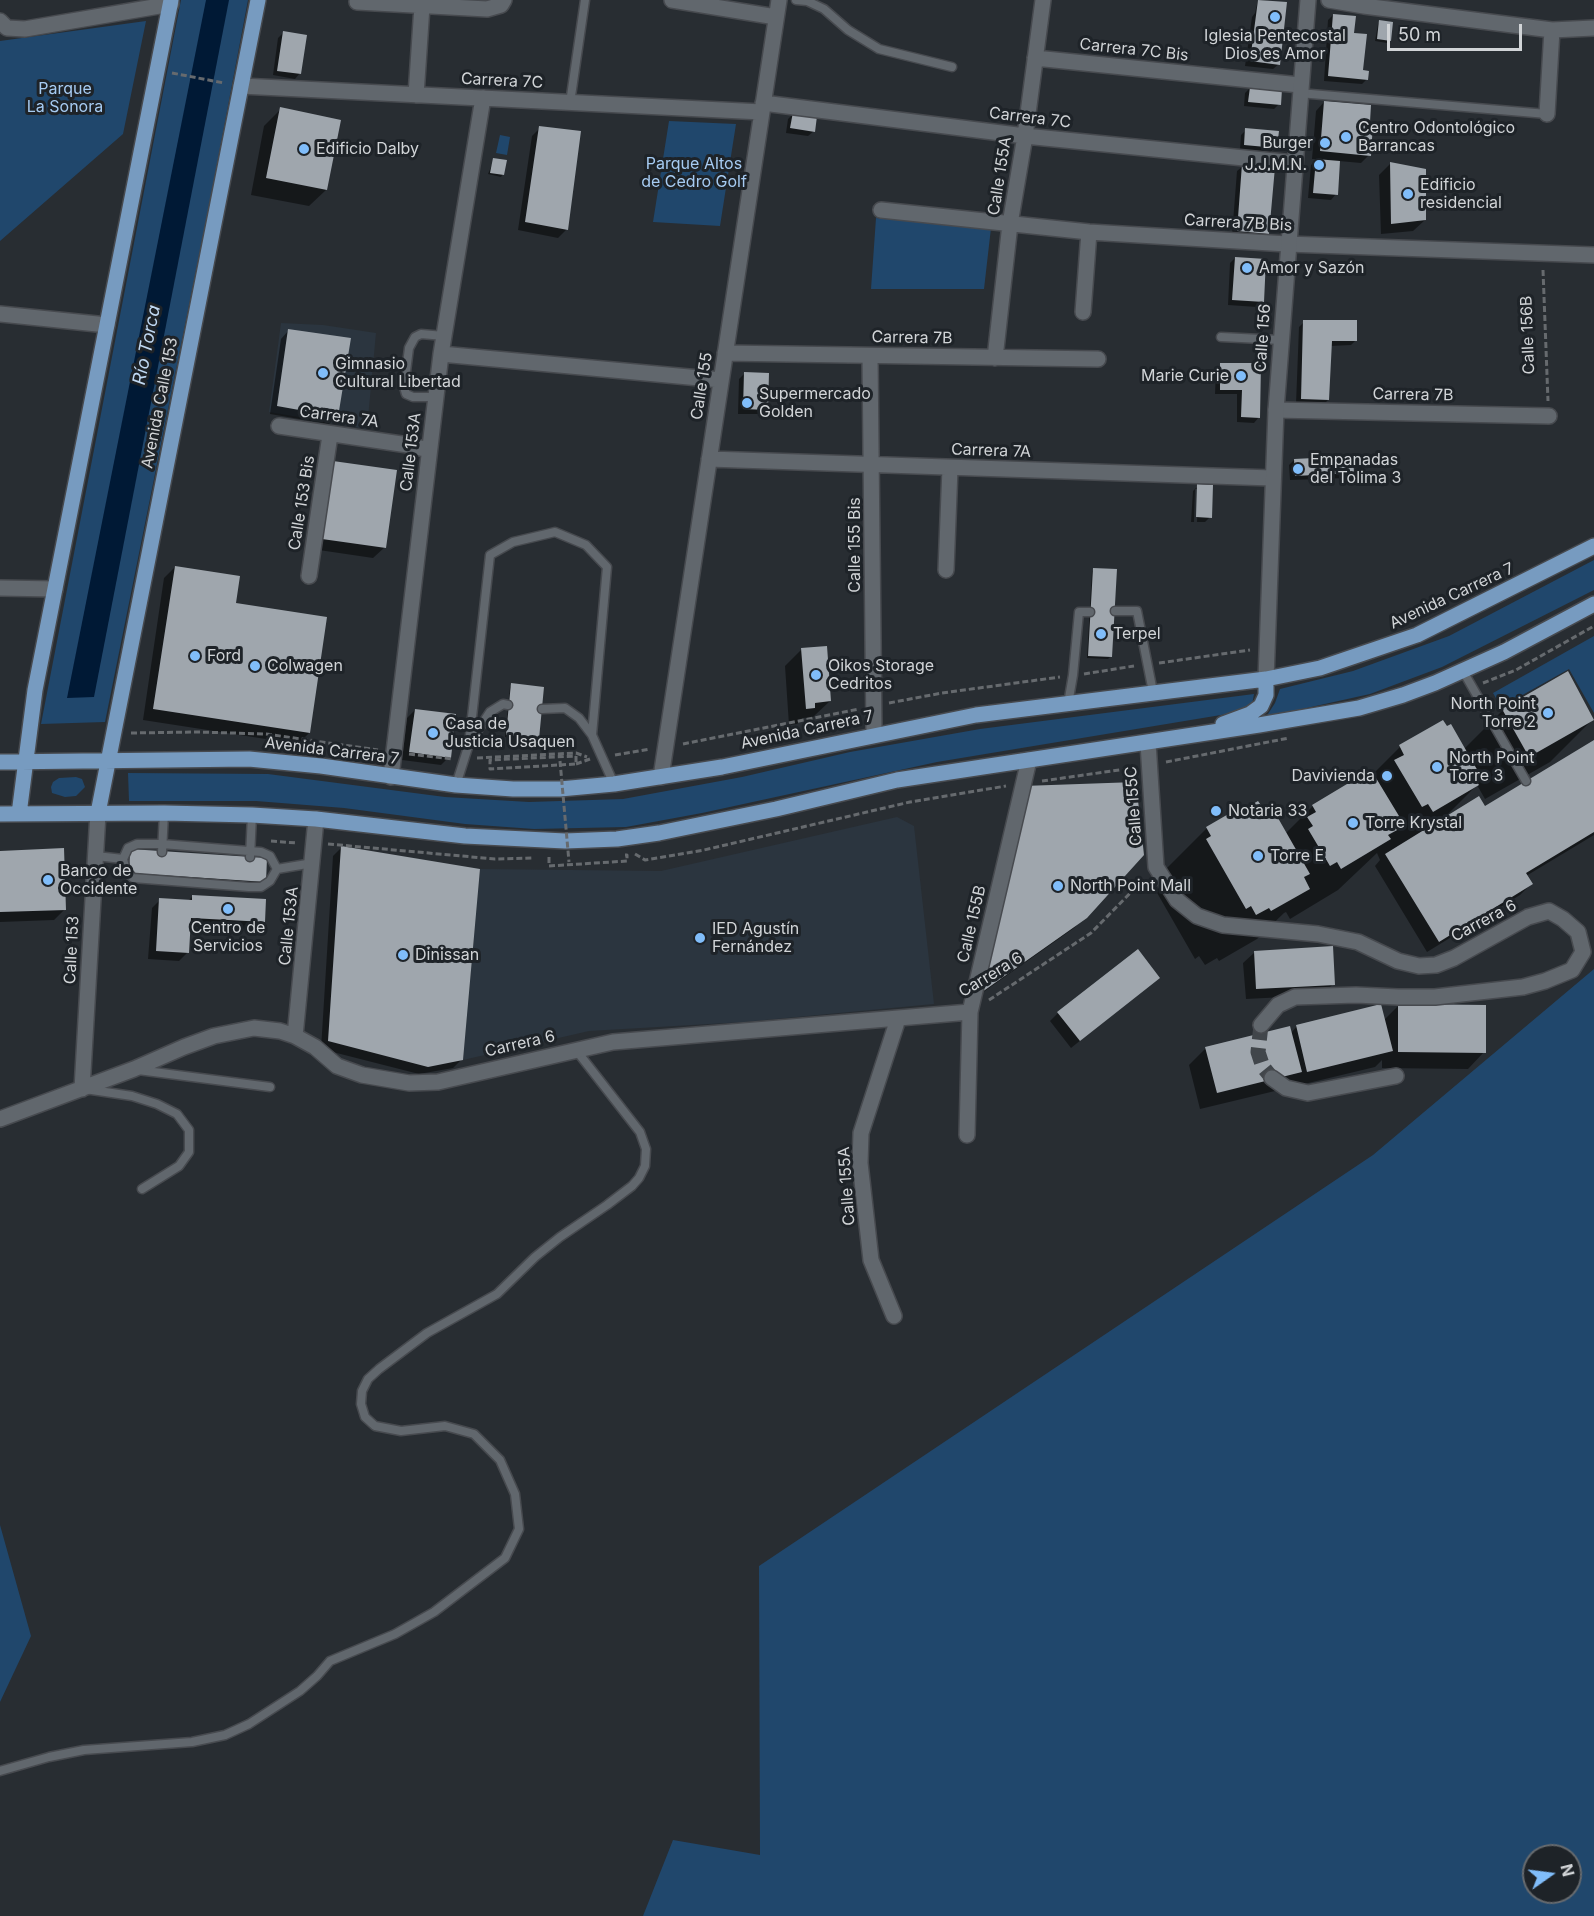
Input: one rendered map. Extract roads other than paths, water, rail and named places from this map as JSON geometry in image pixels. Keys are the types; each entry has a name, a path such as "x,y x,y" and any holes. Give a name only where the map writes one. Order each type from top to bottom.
{"main road":[{"name":"Avenida Calle 153","path":"98,813 258,0"},
{"path":"19,814 35,690 171,2"},
{"name":"Avenida Carrera 7","path":"0,762 249,759 321,766 390,777 513,789 560,789 614,784 722,767 874,734 976,715 1266,679 1329,665 1418,635 1594,546"},
{"path":"0,814 252,815 316,819 465,836 565,841 617,839 659,833 776,809 897,780 1148,743 1359,708 1403,695 1464,670 1504,652 1594,604"},
{"path":"1180,737 1250,714 1261,706 1266,695 1266,679"}],"street":[{"path":"672,0 776,17"},
{"name":"Calle 155","path":"661,777 779,0"},
{"name":"Calle 155A","path":"995,358 1010,224 1025,136 1043,0"},
{"name":"Calle 156","path":"1266,679 1276,410 1287,244 1308,0"},
{"path":"1329,0 1552,30 1594,28"},
{"path":"0,21 7,28 25,29 171,2"},
{"path":"357,2 487,9 502,3"},
{"path":"416,95 422,6"},
{"path":"1547,114 1552,30"},
{"name":"Carrera 7C Bis","path":"1035,58 1300,89"},
{"name":"Carrera 7C","path":"241,86 570,103 762,107 1294,163"},
{"name":"Calle 153A","path":"390,777 441,354 483,98"},
{"name":"Carrera 7B Bis","path":"881,210 1089,232 1287,244 1594,255"},
{"path":"1083,312 1089,232"},
{"path":"0,314 107,325"},
{"name":"Carrera 7B","path":"725,353 1098,359"},
{"path":"441,354 721,380"},
{"name":"Calle 155 Bis","path":"870,356 874,734"},
{"name":"Carrera 7B","path":"1276,410 1549,416"},
{"name":"Carrera 7A","path":"279,426 429,450"},
{"name":"Calle 153 Bis","path":"309,576 330,435"},
{"name":"Carrera 7A","path":"709,459 1272,478"},
{"path":"946,570 950,468"},
{"path":"0,588 55,589"},
{"name":"Calle 155C","path":"1148,743 1156,867"},
{"name":"Calle 155B","path":"967,1136 970,1012 1029,760"},
{"name":"Calle 153","path":"82,1089 98,813"},
{"name":"Calle 153A","path":"296,1036 316,819"},
{"name":"Carrera 6","path":"1156,867 1177,900 1197,916 1223,925 1318,934 1358,942 1398,961 1419,966 1436,965 1454,958 1528,917 1549,911 1578,932 1583,952 1572,970 1545,981 1523,987 1436,997 1356,995 1295,997 1278,1005 1261,1025"},
{"name":"Carrera 6","path":"0,1119 134,1069 214,1036 254,1028 296,1036 315,1047 338,1066 362,1075 409,1083 438,1082 613,1042 970,1012"},
{"name":"Calle 155A","path":"894,1316 871,1260 860,1163 861,1133 898,1019"},
{"path":"1272,1078 1286,1088 1308,1093 1396,1076"}],"lane":[{"path":"570,103 585,0"},
{"path":"796,0 807,1 824,9 848,30 879,48 952,67"},
{"name":"Carrera 7C Bis","path":"1300,89 1547,114"},
{"path":"436,397 413,398 406,394 404,387 410,348 415,337 421,334 444,336"},
{"path":"1221,337 1281,340"},
{"path":"456,784 469,744 489,555 513,542 555,531 586,545 607,567 592,735"},
{"path":"1115,611 1137,611 1153,692"},
{"path":"1068,704 1079,612 1090,612"},
{"path":"1464,670 1526,781"},
{"path":"469,744 490,712 503,704 508,705"},
{"path":"542,709 565,708 579,718 592,735 614,784"},
{"path":"162,848 164,813"},
{"path":"250,854 252,815"},
{"path":"277,869 270,856 261,852 250,854 137,844 128,848 123,859 126,871 133,878 250,884 261,887 270,881 277,869 313,862"},
{"path":"96,856 123,859"},
{"path":"0,1772 49,1756 84,1750 192,1742 225,1735 249,1724 300,1691 330,1661 394,1634 434,1612 505,1558 519,1529 515,1494 500,1460 474,1434 464,1431 445,1426 401,1431 375,1426 365,1417 361,1404 362,1391 368,1379 379,1369 427,1333 497,1294 535,1257 615,1199 639,1178 645,1166 646,1149 640,1132 576,1050"},
{"path":"134,1069 270,1087"},
{"path":"82,1089 132,1096 157,1104 177,1114 189,1130 189,1152 179,1166 142,1189"}],"water":[{"name":"Río Torca","path":"206,0 229,0 94,697 67,698"}],"tunnel":[{"path":"1261,1025 1258,1052 1263,1067 1272,1078"}],"place":[{"name":"Iglesia Pentecostal Dios es Amor","path":"1275,17"},
{"name":"Centro Odontológico Barrancas","path":"1346,137"},
{"name":"Burger","path":"1325,143"},
{"name":"Edificio Dalby","path":"304,149"},
{"name":"J.J.M.N.","path":"1319,165"},
{"name":"Edificio residencial","path":"1408,194"},
{"name":"Amor y Sazón","path":"1247,268"},
{"name":"Gimnasio Cultural Libertad","path":"323,373"},
{"name":"Marie Curie","path":"1241,376"},
{"name":"Supermercado Golden","path":"747,403"},
{"name":"Empanadas del Tolima 3","path":"1298,469"},
{"name":"Terpel","path":"1101,634"},
{"name":"Ford","path":"195,656"},
{"name":"Colwagen","path":"255,666"},
{"name":"Oikos Storage Cedritos","path":"816,675"},
{"name":"North Point Torre 2","path":"1548,713"},
{"name":"Casa de Justicia Usaquen","path":"433,733"},
{"name":"North Point Torre 3","path":"1437,767"},
{"name":"Davivienda","path":"1387,776"},
{"name":"Notaria 33","path":"1216,811"},
{"name":"Torre Krystal","path":"1353,823"},
{"name":"Torre E","path":"1258,856"},
{"name":"Banco de Occidente","path":"48,880"},
{"name":"North Point Mall","path":"1058,886"},
{"name":"Centro de Servicios","path":"228,909"},
{"name":"IED Agustín Fernández","path":"700,938"},
{"name":"Dinissan","path":"403,955"}],"park label":[{"name":"Parque La Sonora","path":"65,98"},
{"name":"Parque Altos de Cedro Golf","path":"694,173"}]}
